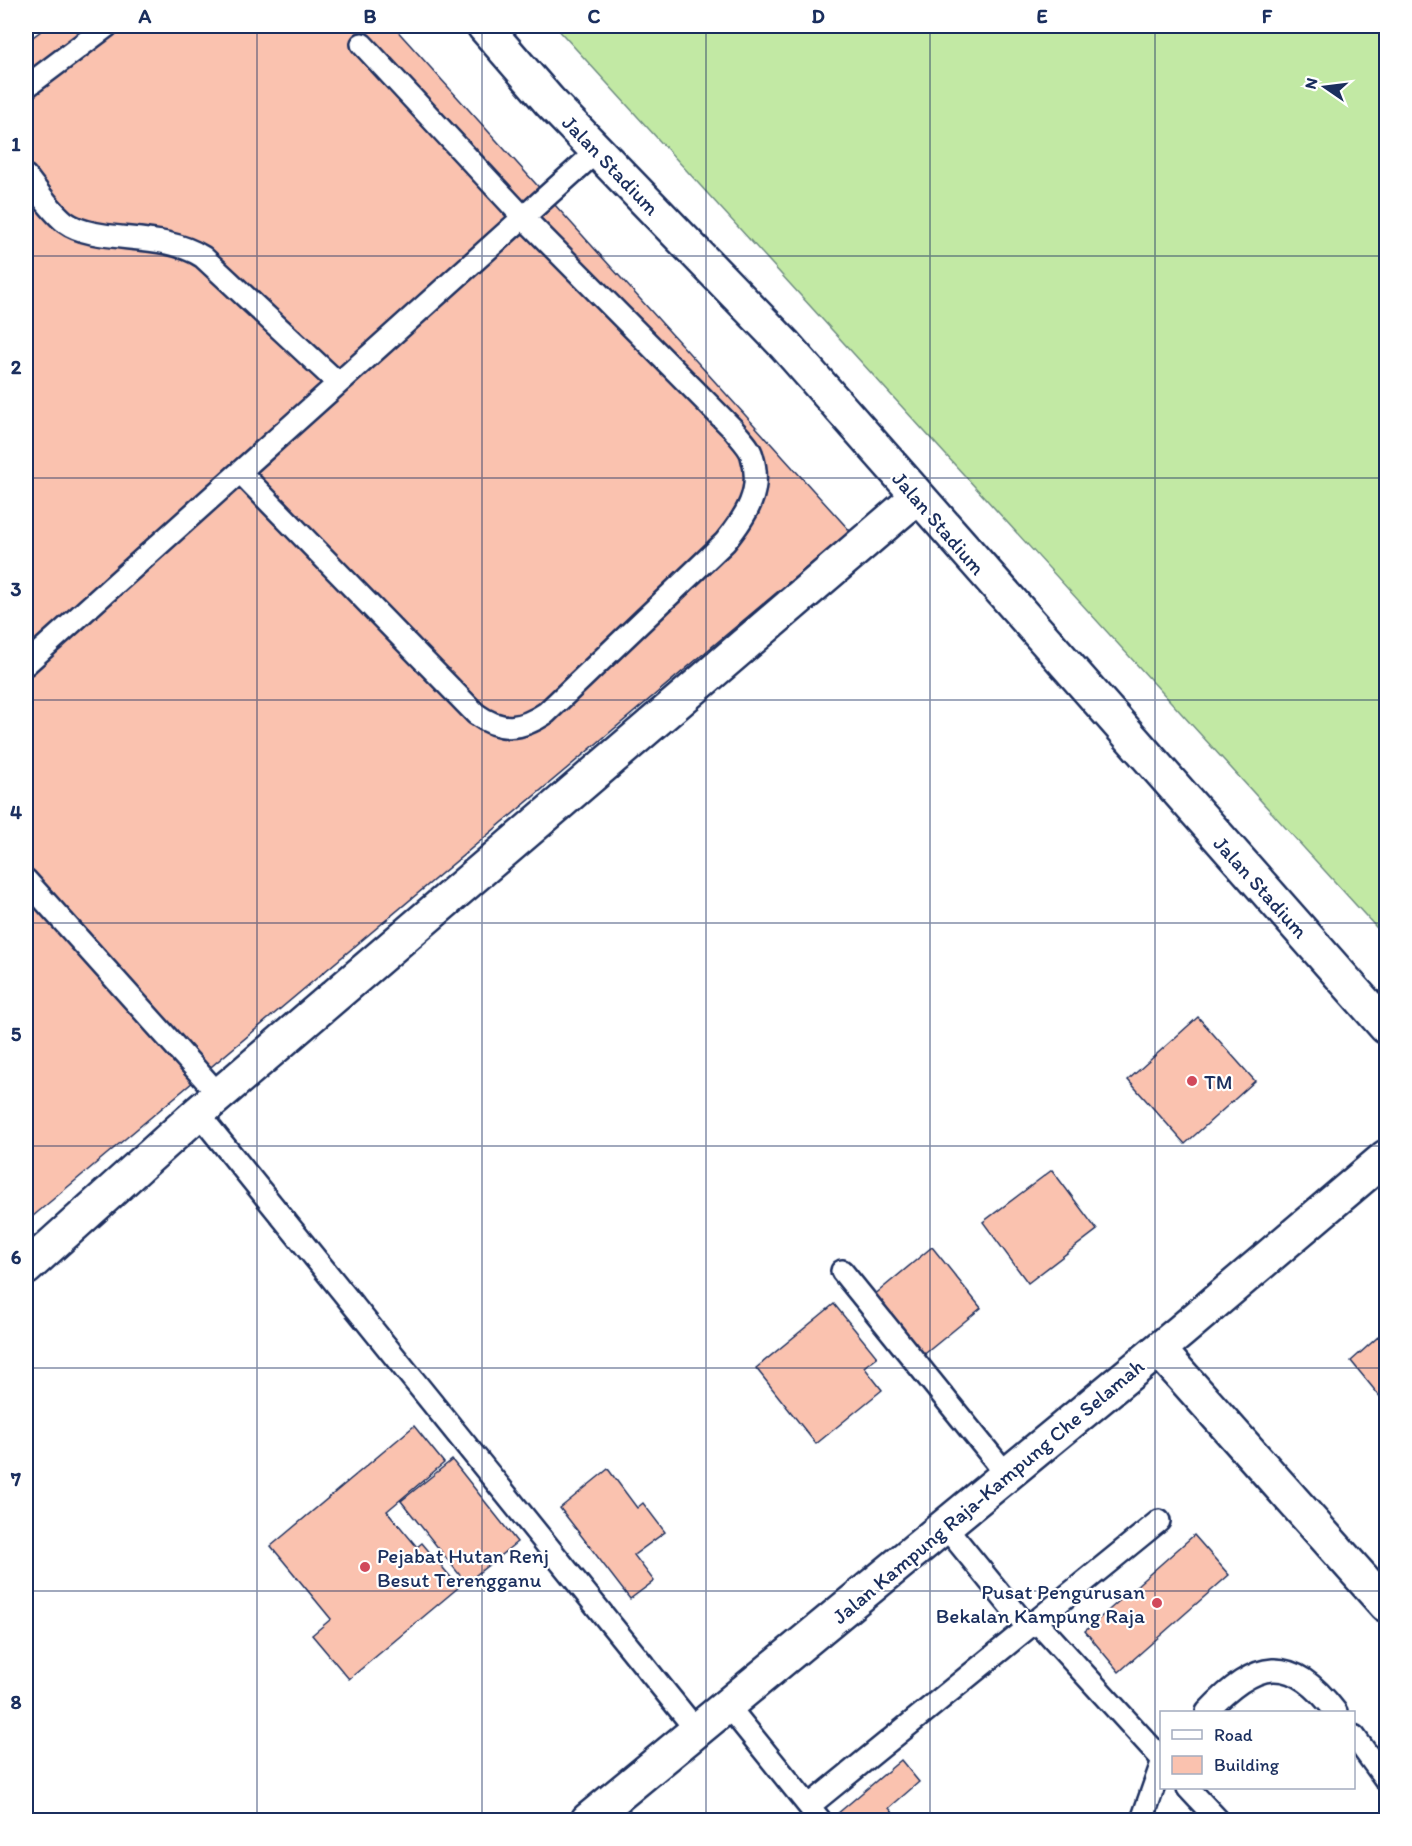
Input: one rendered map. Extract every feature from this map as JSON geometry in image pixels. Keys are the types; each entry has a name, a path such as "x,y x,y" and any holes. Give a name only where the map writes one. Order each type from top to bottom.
{"street":[{"name":"Jalan Stadium","path":"484,26 597,151 785,345 916,497 1386,1027"},
{"path":"30,1257 916,497"},
{"name":"Jalan Kampung Raja-Kampung Che Selamah","path":"588,1821 1386,1160"},
{"path":"1159,1350 1386,1605"}],"lane":[{"path":"26,87 107,26"},
{"path":"240,472 476,714 489,724 504,729 517,728 546,713 725,542 746,516 756,483 752,454 733,429 523,217 362,44"},
{"path":"26,664 597,151"},
{"path":"26,176 53,210 75,227 105,234 161,240 178,244 203,257 338,383"},
{"path":"26,880 209,1104 697,1731"},
{"path":"842,1270 1007,1475"},
{"path":"728,1706 814,1814 1032,1625 1159,1521"},
{"path":"945,1526 1032,1625 1160,1758"},
{"path":"1209,1711 1235,1684 1264,1671 1282,1671 1302,1676 1317,1689 1334,1711"},
{"path":"1355,1739 1386,1780"},
{"path":"1142,1821 1160,1767"},
{"path":"1189,1789 1218,1821"}],"green space":[{"path":"555,26 1386,26 1386,938"}],"building":[{"path":"48,26 393,26 850,531 26,1222 26,42"},
{"name":"TM","path":"1198,1017 1255,1081 1185,1144 1128,1080"},
{"path":"1052,1170 1097,1230 1028,1283 983,1222"},
{"path":"932,1247 981,1308 921,1357 873,1296"},
{"path":"834,1304 877,1357 864,1367 882,1390 816,1444 756,1368"},
{"path":"1386,1330 1386,1404 1351,1361"},
{"name":"Pejabat Hutan Renj Besut Terengganu","path":"414,1426 444,1463 387,1511 417,1547 422,1543 459,1587 349,1679 312,1635 331,1619 271,1546"},
{"name":"Pejabat Hutan Renj Besut Terengganu","path":"452,1460 517,1542 466,1583 401,1501"},
{"path":"608,1469 637,1508 643,1503 665,1532 634,1555 654,1581 630,1599 560,1508"},
{"name":"Pusat Pengurusan Bekalan Kampung Raja","path":"1194,1535 1229,1575 1119,1672 1085,1631"},
{"path":"901,1760 919,1782 889,1808 899,1820 842,1820 837,1814"}],"place":[{"name":"TM","path":"1192,1081"},
{"name":"Pejabat Hutan Renj Besut Terengganu","path":"365,1567"},
{"name":"Pusat Pengurusan Bekalan Kampung Raja","path":"1157,1603"}]}
